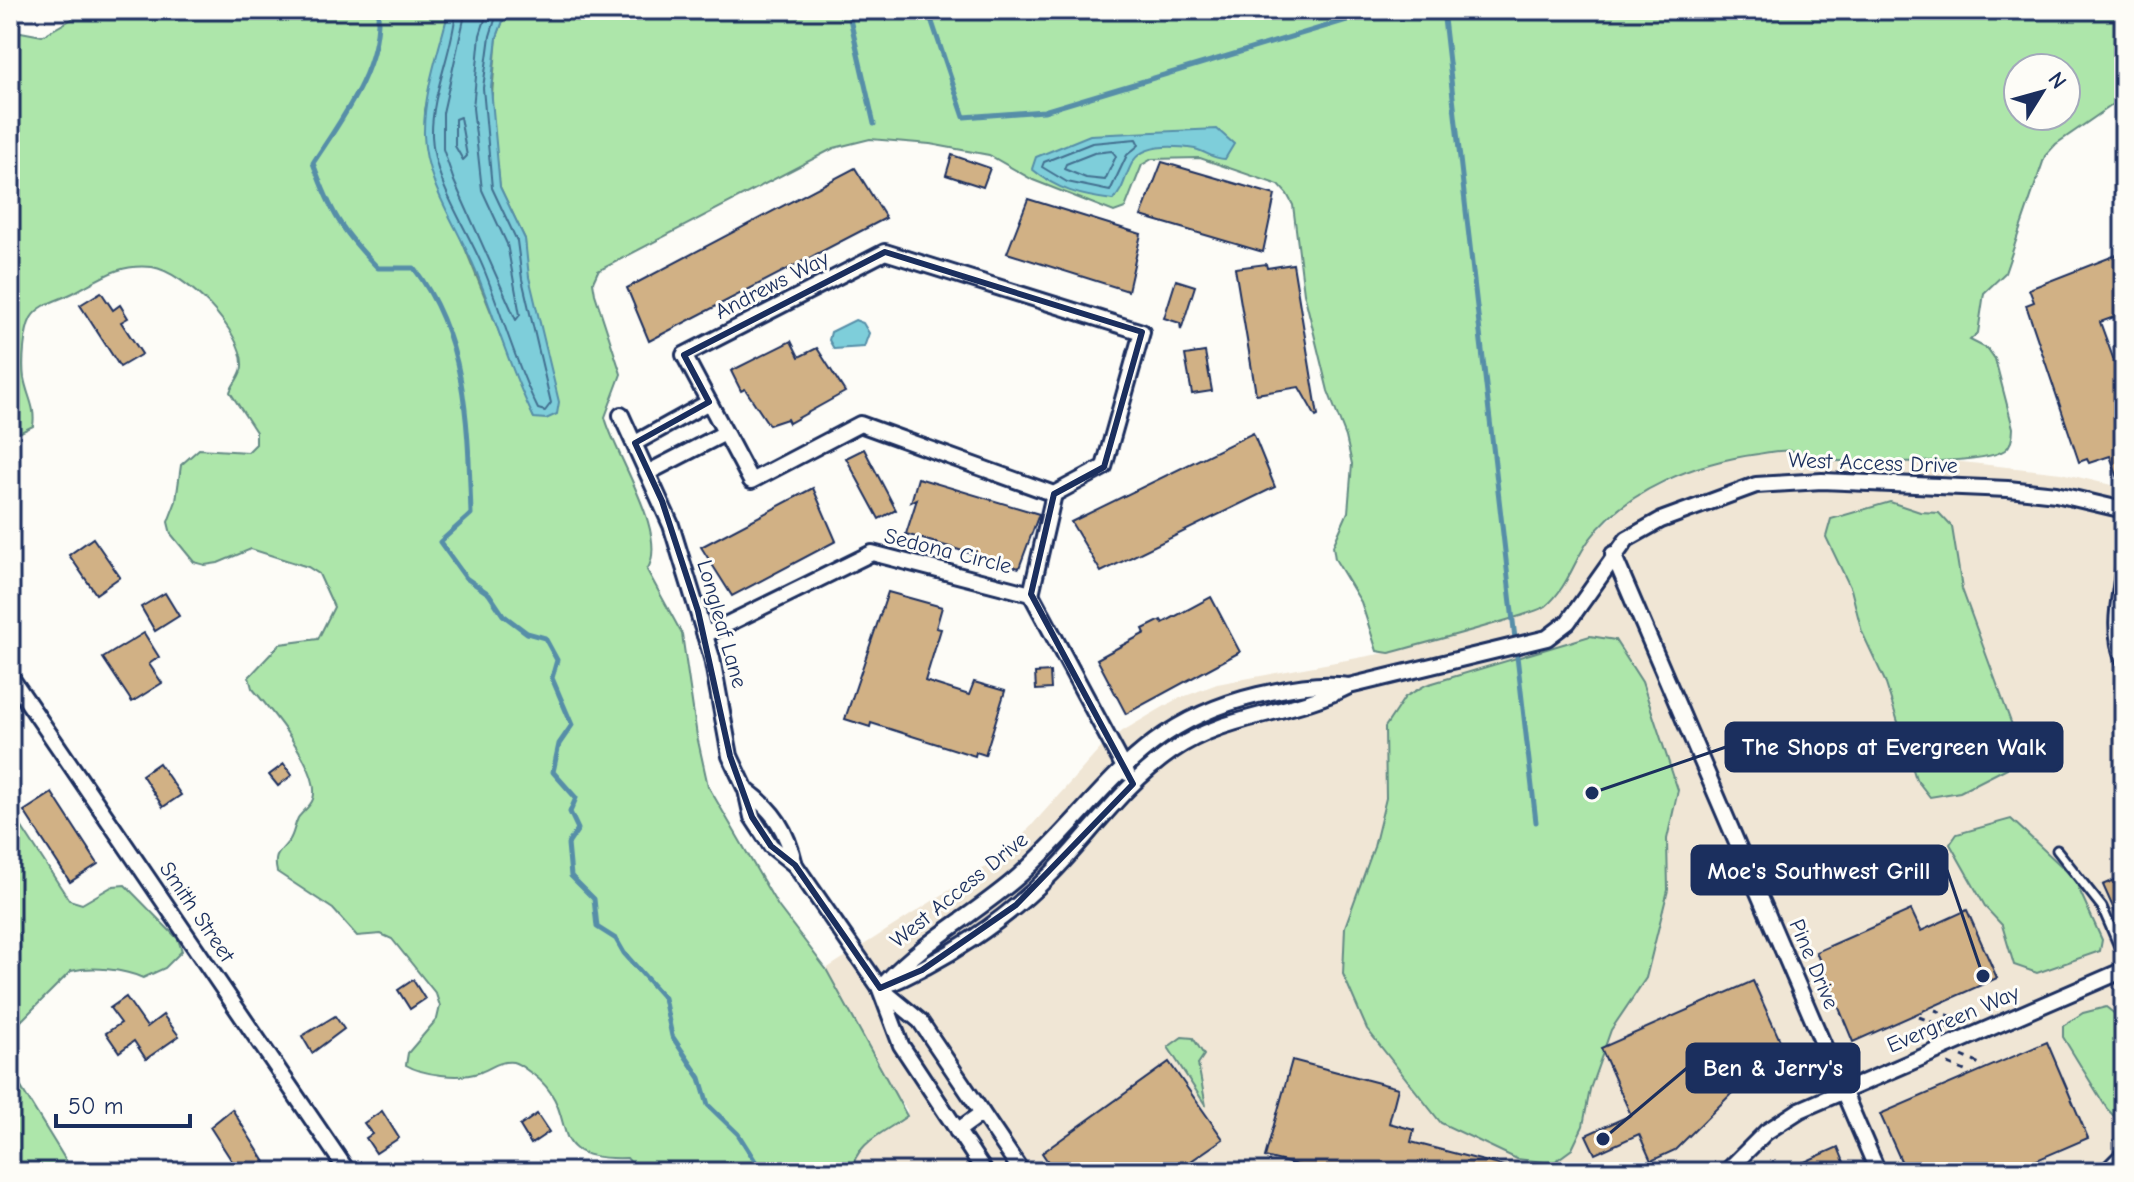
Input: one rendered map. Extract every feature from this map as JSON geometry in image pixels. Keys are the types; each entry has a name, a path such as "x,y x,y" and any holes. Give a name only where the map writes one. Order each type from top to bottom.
{"street":[{"name":"Andrews Way","path":"885,252 1142,332 1104,467 1054,494 860,424 751,481 709,402 684,355 885,252"},
{"path":"635,443 709,402"},
{"name":"Longleaf Lane","path":"621,415 671,525 718,683 730,756 746,790 768,806 789,838 795,865 880,988"},
{"path":"649,472 725,433"},
{"name":"West Access Drive","path":"880,988 922,970 1016,905 1052,873 1133,784 1172,750 1207,731 1326,698 1349,686 1536,643 1568,622 1613,554 1627,539 1656,523 1732,492 1776,482 1822,481 2034,491 2124,510"},
{"path":"1031,594 1054,494"},
{"name":"Sedona Circle","path":"705,635 872,553 1031,594 1133,784"},
{"name":"Pine Drive","path":"1613,554 1878,1172"},
{"path":"2124,566 2123,598 2115,626 2124,662"},
{"name":"Smith Street","path":"10,676 348,1172"},
{"name":"West Access Drive","path":"880,988 912,954 1018,877 1123,766 1167,730 1217,707 1322,683 1349,686"},
{"name":"Evergreen Way","path":"1726,1172 1782,1120 1843,1090 2124,970"},
{"path":"880,988 920,1021 1022,1172"},
{"path":"880,988 901,1045 985,1172"},
{"path":"957,1131 982,1113"},
{"path":"2106,1172 2124,1154"}],"lane":[{"path":"2057,850 2102,907 2124,958"}],"path":[{"path":"1935,1010 1984,1030"},
{"path":"1919,1017 1967,1037"}],"highlighted area":[{"path":"885,252 1142,332 1104,467 1054,494 1031,594 1133,784 1016,905 922,970 880,988 795,865 771,846 752,817 730,756 698,611 662,501 635,443 709,402 684,355"}],"shaded area":[{"path":"1792,450 1810,458 1836,461 1944,460 2061,473 2124,488 2124,1172 851,1172 855,1156 866,1141 907,1116 907,1110 887,1083 826,969 1006,854 1109,739 1175,700 1217,684 1401,650 1560,592 1588,540 1632,498 1689,471 1736,457"}],"green space":[{"path":"88,10 449,10 425,110 426,152 534,418 525,239 500,187 491,106 497,37 507,10 2124,10 2124,97 2082,126 2082,52 2002,52 2002,132 2073,132 2045,156 2005,273 1984,293 1978,333 1970,340 1988,349 1995,359 2013,428 2011,443 2005,450 1950,461 1898,462 1830,461 1794,451 1781,451 1735,458 1688,471 1643,492 1604,522 1583,548 1560,591 1546,606 1498,623 1389,653 1377,651 1361,602 1335,559 1333,546 1348,512 1352,464 1346,437 1328,391 1304,293 1293,205 1279,185 1200,158 1152,159 1142,165 1125,208 1114,212 1033,180 989,155 930,144 870,139 834,148 598,271 593,282 595,294 621,374 605,417 646,516 652,555 647,570 682,634 697,736 708,786 778,906 826,969 907,1116 865,1146 851,1172 639,1172 627,1158 599,1157 581,1152 571,1144 549,1090 516,1063 504,1062 478,1073 461,1076 431,1074 406,1065 408,1053 437,1019 440,1006 436,994 392,939 381,934 357,936 333,909 277,872 278,855 291,838 298,818 312,802 314,787 293,741 252,688 249,677 280,644 318,639 334,607 319,574 308,567 251,549 205,565 194,562 171,534 168,522 176,501 181,465 199,449 248,452 256,444 256,432 230,392 242,366 240,352 223,321 196,292 165,271 152,267 129,267 110,273 44,306 31,318 24,347 24,378 32,407 33,426 21,432 10,431 10,30 42,36"},
{"path":"1890,502 1920,512 1939,513 1952,527 1962,589 2020,747 2015,764 1960,792 1930,797 1916,779 1885,681 1862,632 1851,589 1826,537 1831,519"},
{"path":"1590,636 1615,640 1642,682 1678,790 1667,839 1668,890 1646,978 1611,1030 1590,1089 1583,1126 1572,1149 1553,1163 1517,1159 1441,1123 1367,1029 1343,974 1345,927 1374,847 1386,798 1385,727 1405,697 1426,685"},
{"path":"10,809 69,900 82,904 113,886 125,885 178,939 182,951 165,968 143,978 107,969 71,971 10,1032"},
{"path":"2011,819 2074,878 2102,940 2100,951 2037,973 2014,965 2002,925 1986,908 1950,844 1957,834"},
{"path":"2106,1007 2124,1021 2124,1119 2115,1117 2107,1109 2063,1037 2063,1026 2083,1013"},
{"path":"1182,1037 1193,1038 1204,1055 1198,1064 1206,1106 1168,1047"},
{"path":"10,1068 11,1071 73,1172 10,1172"}],"water":[{"path":"449,10 507,10 497,37 491,88 500,187 525,239 529,277 559,402 557,414 546,419 534,418 526,401 471,259 430,172 424,119 432,72"},
{"path":"1217,129 1234,144 1225,159 1187,148 1154,148 1134,160 1113,200 1070,191 1032,169 1036,157 1090,135"},
{"path":"855,320 863,323 869,333 864,347 834,349 829,340 831,332"}],"building":[{"path":"952,155 990,168 983,187 946,175"},
{"path":"1162,162 1275,195 1263,252 1141,216"},
{"path":"855,168 886,218 649,341 627,288"},
{"path":"1028,199 1141,234 1128,291 1007,253"},
{"path":"2124,252 2124,309 2119,311 2120,315 2100,322 2124,388 2122,489 2110,456 2089,463 2087,459 2079,462 2026,305 2034,302 2029,289"},
{"path":"1266,264 1267,268 1293,264 1316,417 1299,387 1256,394 1235,268"},
{"path":"1176,280 1195,286 1181,330 1180,323 1164,318"},
{"path":"101,292 113,310 120,305 128,318 121,322 142,354 120,367 80,305"},
{"path":"791,341 799,357 817,348 845,392 789,423 787,419 769,425 745,389 741,391 731,371"},
{"path":"1205,352 1212,391 1192,394 1185,355"},
{"path":"1253,433 1275,487 1101,572 1071,522"},
{"path":"864,449 896,510 879,519 846,458"},
{"path":"918,478 1039,514 1019,568 906,534 917,499 911,502"},
{"path":"813,488 836,541 732,596 701,547"},
{"path":"93,538 120,577 96,594 69,555"},
{"path":"888,592 942,607 936,628 941,629 925,681 969,695 974,682 1005,691 985,755 976,752 975,756 871,723 870,727 845,719"},
{"path":"165,593 179,616 155,631 141,607"},
{"path":"1211,597 1240,652 1126,714 1097,659 1145,633 1143,629 1161,620 1163,623"},
{"path":"144,633 159,657 149,664 162,683 132,702 103,658"},
{"path":"1050,672 1051,689 1036,690 1035,673"},
{"path":"159,763 181,795 163,807 142,775"},
{"path":"284,764 292,775 278,786 269,775"},
{"path":"52,793 98,864 70,882 24,811"},
{"path":"2124,876 2124,932 2103,885"},
{"path":"1911,910 1921,931 1967,910 1997,978 1853,1042 1816,952"},
{"path":"413,980 425,999 410,1009 398,990"},
{"path":"1753,981 1792,1067 1732,1093 1675,1150 1651,1161 1639,1134 1595,1154 1586,1135 1631,1115 1601,1048"},
{"path":"126,997 147,1027 163,1015 179,1036 146,1059 134,1041 119,1052 106,1033 121,1023 110,1008"},
{"path":"335,1016 344,1029 312,1053 302,1036"},
{"path":"2047,1042 2088,1138 2009,1172 1906,1172 1880,1114"},
{"path":"1292,1060 1398,1088 1389,1123 1414,1130 1411,1142 1507,1167 1506,1172 1325,1172 1265,1157"},
{"path":"1169,1062 1223,1139 1175,1172 1055,1172 1042,1153"},
{"path":"232,1109 268,1167 260,1172 239,1172 210,1127"},
{"path":"382,1111 399,1138 376,1153 366,1138 372,1134 364,1123"},
{"path":"537,1114 549,1132 531,1144 520,1126"},
{"path":"1838,1147 1848,1172 1782,1172"}],"waterway":[{"path":"378,10 377,31 367,72 348,110 313,163 338,220 355,243 378,268 414,268 432,295 445,324 462,386 471,514 440,542 466,578 489,594 503,615 527,633 545,638 557,660 552,678 572,725 559,744 553,772 576,798 570,812 578,829 568,844 571,876 594,899 597,927 616,939 624,953 664,998 672,1036 700,1078 708,1105 738,1134 762,1172"},
{"path":"848,10 874,124"},
{"path":"928,10 964,117 1044,111 1380,10"},
{"path":"1443,10 1536,822"}],"place":[{"name":"The Shops at Evergreen Walk","path":"1592,793"},
{"name":"Moe's Southwest Grill","path":"1983,976"},
{"name":"Ben & Jerry's","path":"1603,1139"}]}
